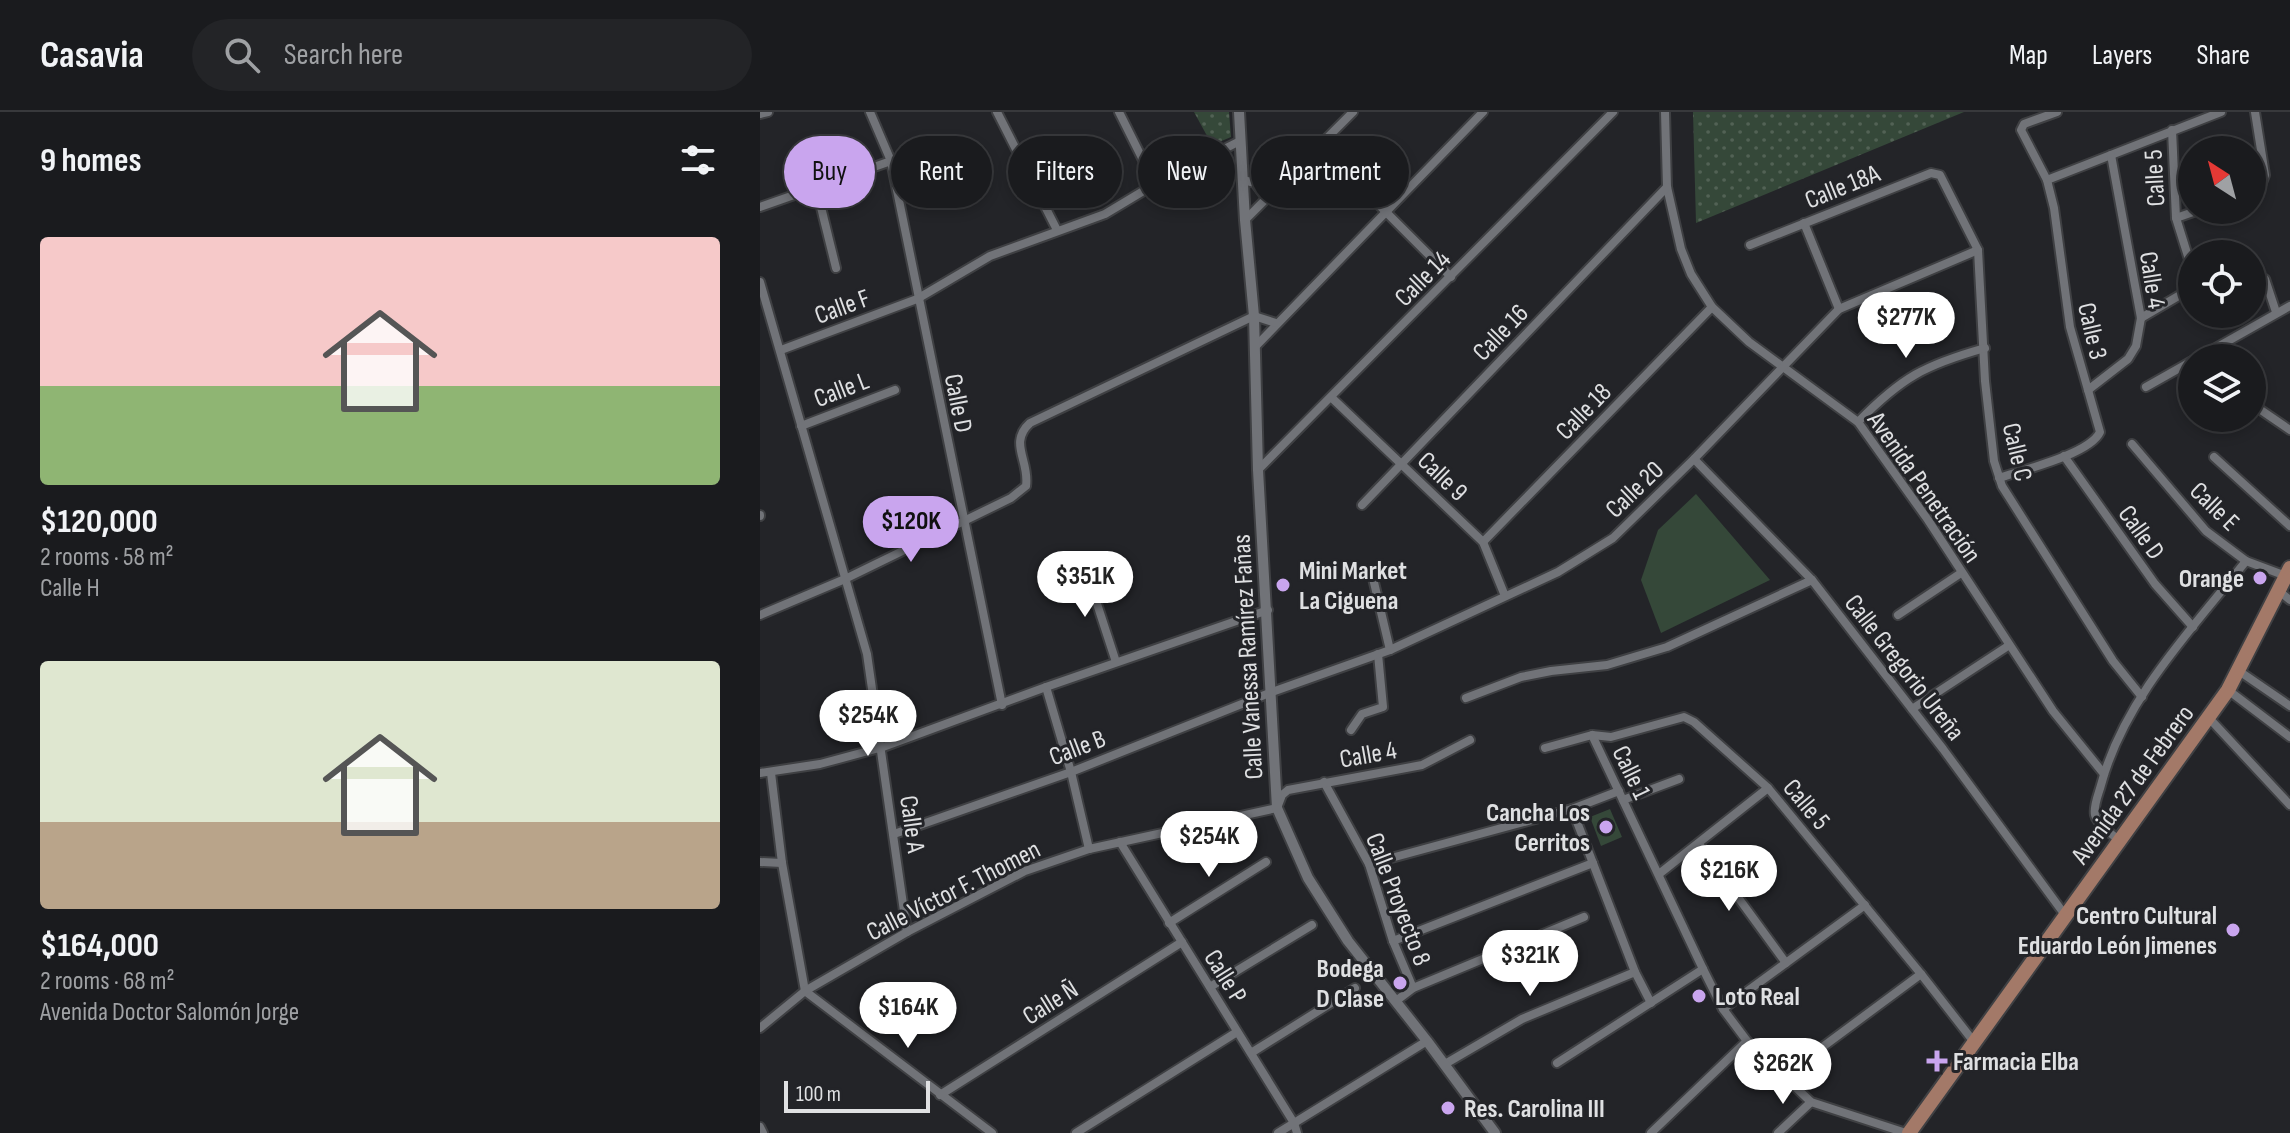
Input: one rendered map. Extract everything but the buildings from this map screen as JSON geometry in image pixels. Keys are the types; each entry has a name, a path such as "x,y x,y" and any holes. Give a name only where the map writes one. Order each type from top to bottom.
{"main road":[{"name":"Avenida 27 de Febrero","path":"1908,1133 2228,690 2285,596 2288,572"}],"street":[{"path":"760,114 768,112"},
{"name":"Calle D","path":"870,112 891,161"},
{"path":"997,112 1057,230 1105,214 1138,194"},
{"path":"1119,112 1138,150"},
{"name":"Calle Vanessa Ramírez Fañas","path":"1239,112 1254,316 1258,470 1277,808 1308,878 1348,941 1495,1133"},
{"path":"1330,136 1353,112"},
{"path":"1255,347 1483,112"},
{"name":"Calle 14","path":"1258,470 1613,112"},
{"name":"Avenida Penetración","path":"1665,112 1667,187 1681,249 1691,274 1712,307 1749,342 1858,422 2053,711 2104,774"},
{"name":"Calle 3","path":"1999,478 2064,456 2099,437 2070,327 2054,208 2047,180 2021,130 2024,124 2057,112"},
{"path":"2047,180 2221,112"},
{"path":"2255,112 2259,136"},
{"name":"Calle 5","path":"2172,130 2176,218 2183,240"},
{"path":"1235,144 1240,141"},
{"name":"Calle 4","path":"2088,390 2128,359 2136,346 2141,318 2111,155"},
{"path":"875,167 891,161"},
{"name":"Calle 18A","path":"1750,245 1931,173 1940,175 1945,184"},
{"path":"1243,180 1251,182"},
{"name":"Calle C","path":"1945,184 1978,250 1985,381 1994,461 1999,478 2021,519 2082,614 2113,661 2142,697"},
{"name":"Calle 16","path":"1362,505 1667,187"},
{"path":"760,207 784,198"},
{"path":"821,208 836,268"},
{"name":"Calle D","path":"900,208 1002,705"},
{"path":"1245,220 1258,208"},
{"path":"1382,208 1451,277"},
{"path":"1804,223 1839,309"},
{"name":"Calle F","path":"781,350 917,299 990,256 1057,230"},
{"name":"Calle 20","path":"1272,692 1390,650 1558,572 1613,538 1839,309 1978,250"},
{"name":"Calle A","path":"760,282 867,654 883,747 907,932"},
{"path":"2266,282 2276,312"},
{"path":"2141,318 2178,296"},
{"path":"2224,344 2290,306"},
{"name":"Calle 18","path":"1483,542 1712,307"},
{"path":"760,615 845,579 1011,498 1026,486 1020,439 1022,430 1030,423 1254,316 1276,323"},
{"path":"1858,422 1882,397 1919,370 1985,348"},
{"path":"2146,387 2178,369"},
{"name":"Calle L","path":"801,426 895,390"},
{"name":"Calle 9","path":"1332,398 1483,542 1505,596"},
{"path":"2266,414 2290,430"},
{"name":"Calle E","path":"2132,444 2206,531 2246,561 2288,572"},
{"name":"Calle D","path":"2064,456 2155,584 2193,627"},
{"path":"2214,457 2290,526"},
{"name":"Calle Gregorio Ureña","path":"1694,459 1812,580 2065,915"},
{"path":"2120,842 2095,816 2104,774 2119,737 2142,697 2246,561"},
{"path":"1085,567 1116,662"},
{"path":"1898,615 1961,573"},
{"path":"1372,574 1390,650"},
{"path":"1466,698 1521,677 1607,665 1667,647 1812,580"},
{"path":"760,773 820,764 883,747 1268,610"},
{"path":"1912,709 2008,646"},
{"path":"1351,730 1362,714 1383,707 1378,654"},
{"path":"2239,671 2290,706"},
{"path":"1046,687 1089,849"},
{"path":"2228,690 2290,737"},
{"name":"Calle B","path":"894,834 1071,772 1272,692"},
{"name":"Calle 5","path":"1545,748 1592,735 1611,737 1684,717 1694,722 1768,788 1974,1042"},
{"path":"2209,718 2290,805"},
{"name":"Calle 1","path":"1592,735 1723,1009 1747,1041 1811,1102 1908,1133"},
{"name":"Calle 4","path":"1277,808 1282,795 1288,790 1422,765 1470,740"},
{"path":"771,773 782,863 805,991 992,1133"},
{"path":"1369,864 1679,779"},
{"name":"Calle Proyecto 8","path":"1324,782 1369,864 1393,941 1413,988"},
{"path":"1659,874 1768,788"},
{"name":"Calle Víctor F. Thomen","path":"760,1028 805,991 907,932 1025,871 1089,849 1277,808"},
{"path":"1572,809 1635,972 1651,1003"},
{"name":"Calle P","path":"1120,842 1295,1128"},
{"path":"1699,844 1786,963"},
{"path":"760,862 782,863"},
{"path":"1169,923 1266,862"},
{"path":"1393,941 1593,863"},
{"path":"1723,1009 1865,905"},
{"path":"1396,1001 1413,988 1584,917"},
{"path":"1210,987 1312,925"},
{"name":"Calle Ñ","path":"940,1095 1182,942"},
{"path":"1557,1063 1703,969"},
{"path":"1445,1064 1522,1019 1635,972"},
{"path":"1782,1077 1921,974"},
{"path":"1251,1053 1355,988"},
{"path":"1076,1133 1237,1032"},
{"path":"1278,1133 1295,1128 1427,1041"},
{"path":"1651,1133 1747,1041"},
{"path":"1778,1133 1811,1102"},
{"path":"760,1127 763,1133"}],"green space":[{"path":"1194,112 1229,112 1231,136 1207,136"},
{"path":"1693,112 1964,112 1696,223"},
{"path":"1696,494 1770,580 1661,633 1641,580 1658,530"},
{"name":"Cancha Los Cerritos","path":"1610,809 1622,837 1601,846 1590,817"}],"place":[{"name":"Orange","path":"2260,578"},
{"name":"Mini Market La Ciguena","path":"1283,585"},
{"name":"Cancha Los Cerritos","path":"1606,827"},
{"name":"Centro Cultural Eduardo León Jimenes","path":"2233,930"},
{"name":"Bodega D Clase","path":"1400,983"},
{"name":"Loto Real","path":"1699,996"},
{"name":"Farmacia Elba","path":"1937,1061"},
{"name":"Res. Carolina III","path":"1448,1108"}]}
